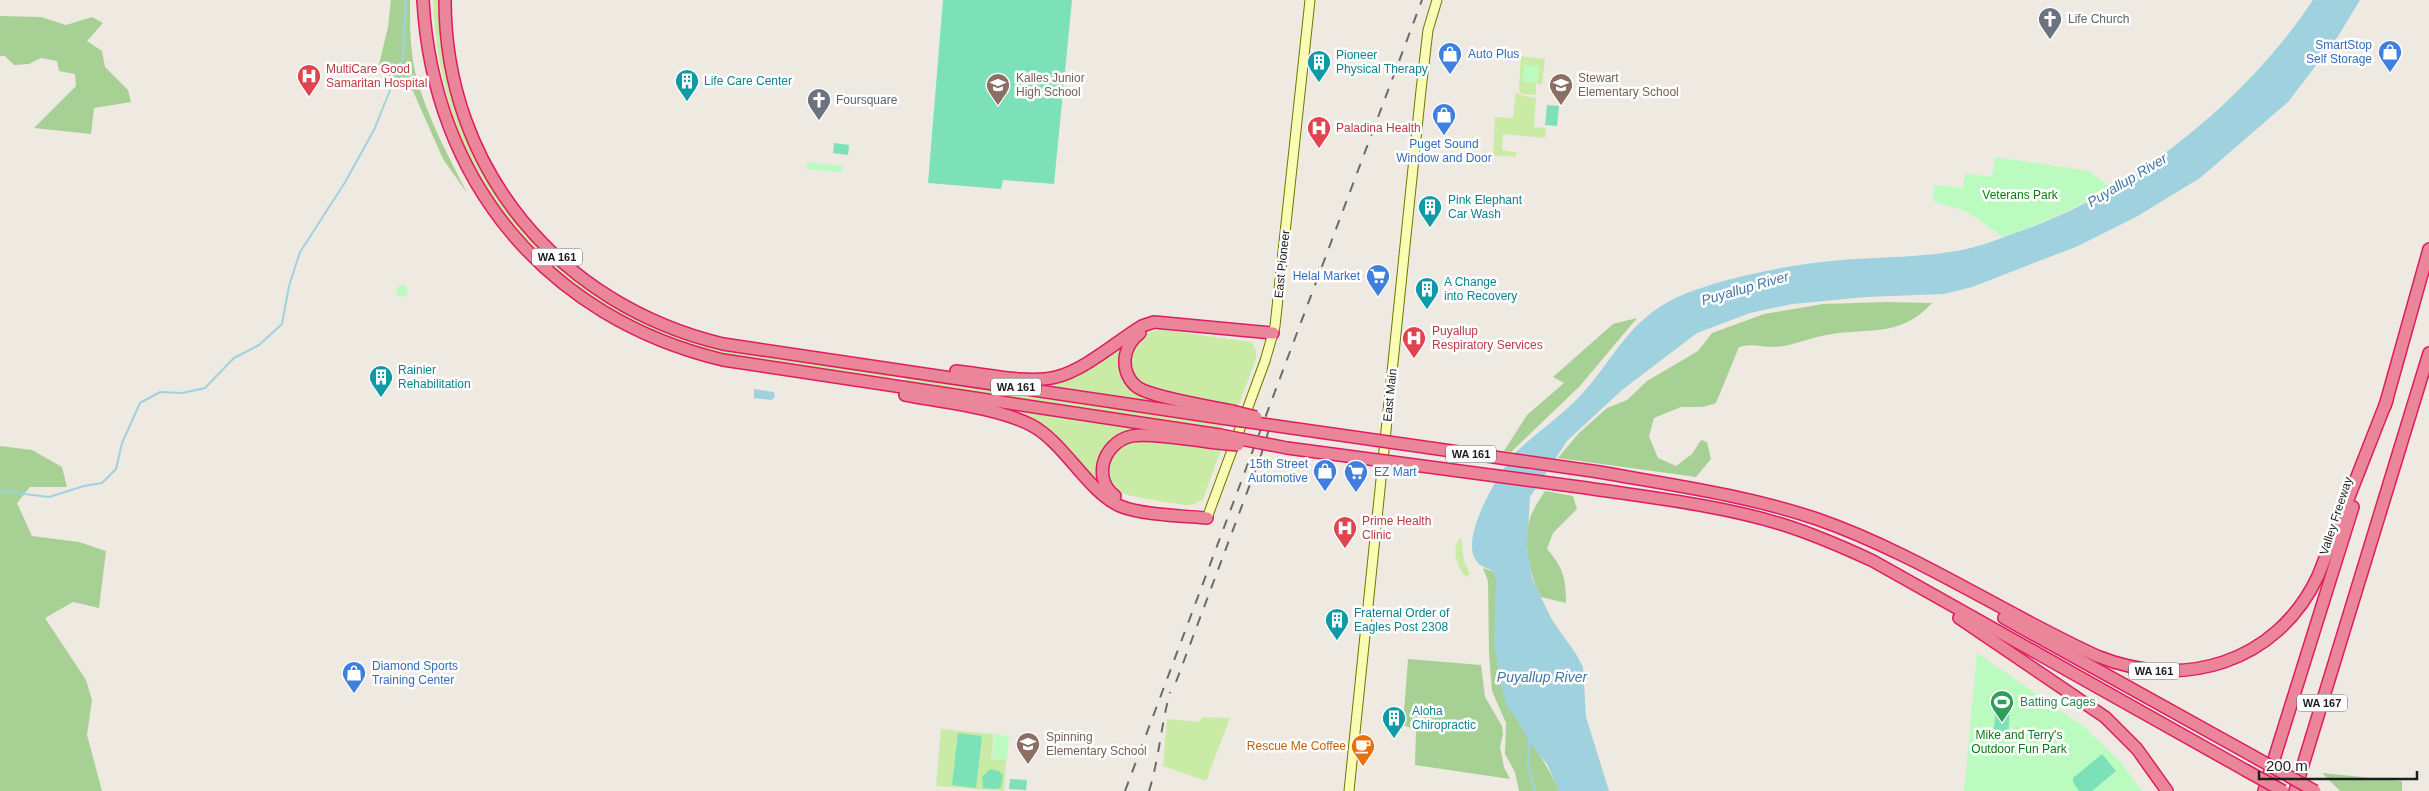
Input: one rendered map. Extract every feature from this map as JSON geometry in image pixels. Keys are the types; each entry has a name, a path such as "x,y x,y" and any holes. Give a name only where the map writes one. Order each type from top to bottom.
{"highway":[{"path":"423,0 427,51 434,73"},
{"name":"WA 161","path":"428,0 428,32 434,73 449,125 477,186 504,224 527,251 564,285 613,319 671,346 723,360 1218,439 1587,488 1698,505 1781,524 1849,550 2283,791"},
{"name":"WA 161","path":"446,0 445,17 451,68 469,131 504,194 536,236 556,257 582,279 616,301 674,330 723,344 1230,415 1343,436 1598,472 1754,500 1817,519 1909,559 2050,634 2113,663 2143,670 2189,671 2220,664 2246,653 2270,638 2292,619 2307,598 2359,480 2371,447 2387,400 2429,249"},
{"path":"804,356 1024,378 1049,378 1070,372 1137,329 1154,322 1273,335"},
{"path":"1230,415 1153,394 1137,387 1130,378 1126,367 1126,354 1130,344 1143,332 1161,326 1273,335"},
{"path":"2300,791 2350,615 2429,353"},
{"path":"803,372 1012,417 1038,429 1108,498 1121,507 1208,515"},
{"path":"1208,515 1140,505 1119,499 1106,486 1102,470 1112,447 1132,436 1218,439"},
{"name":"Valley Freeway","path":"2264,791 2359,480"},
{"path":"1876,545 2315,791"},
{"path":"1922,590 1948,611 2106,717 2138,749 2167,791"},
{"name":"WA 167","path":"2294,791 2350,615"}],"main road":[{"name":"East Pioneer","path":"1208,515 1273,335 1310,0"},
{"name":"East Main","path":"1349,791 1420,90 1428,30 1437,0"}],"green space":[{"path":"391,0 410,0 411,48 416,76 432,121 467,193 443,159 413,91 378,69 388,27"},
{"path":"433,0 441,0 445,56 458,109 479,160 507,206 542,248 582,284 629,314 680,337 742,351 892,373 891,381 732,357 686,346 651,331 602,305 560,274 523,239 492,198 468,154 450,106 438,55"},
{"name":"Kalles Junior High School","path":"943,0 1072,0 1054,184 1003,180 1001,189 928,183"},
{"path":"0,16 41,17 66,25 92,17 103,23 87,41 102,51 105,67 128,90 131,102 94,108 91,134 34,128 76,86 75,74 59,71 57,61 41,58 29,64 14,65 5,56 0,56"},
{"path":"1521,56 1545,59 1542,85 1537,84 1539,67 1522,81 1536,83 1536,95 1521,94 1519,90"},
{"path":"1524,65 1539,67 1537,83 1522,81"},
{"path":"1516,92 1520,95 1536,98 1534,127 1546,128 1545,138 1503,134 1502,150 1525,154 1516,153 1516,157 1493,155 1495,117 1513,118"},
{"path":"1547,105 1559,106 1557,126 1545,125"},
{"path":"834,143 849,145 848,155 833,153"},
{"name":"Veterans Park","path":"1995,157 2089,171 2109,186 2084,202 2058,215 2003,237 1967,212 1933,201 1934,185 1963,188 1965,173 1992,177"},
{"path":"807,162 843,166 842,172 806,169"},
{"path":"400,285 404,285 408,291 404,297 400,297 396,293 396,289"},
{"path":"1932,303 1907,322 1882,330 1826,335 1779,347 1752,345 1739,347 1716,403 1703,407 1681,407 1654,418 1649,436 1658,458 1676,466 1692,454 1701,440 1707,442 1711,459 1696,477 1558,458 1579,433 1607,408 1627,400 1647,381 1698,351 1712,333 1764,314 1823,304"},
{"path":"1637,318 1579,387 1511,452 1504,451 1527,415 1564,383 1553,377 1613,324"},
{"path":"1163,330 1252,342 1256,351 1256,359 1237,409 1161,392 1142,384 1138,380 1132,371 1130,361 1134,346 1146,334"},
{"path":"1127,338 1124,377 1178,405 1028,382 1042,381"},
{"path":"906,376 1225,423 1221,430 905,382"},
{"path":"1024,412 1162,431 1127,434 1111,441 1106,446 1103,454 1103,486 1046,428"},
{"path":"1137,440 1222,447 1203,499 1191,505 1186,505 1122,493 1110,476 1109,461 1116,449 1122,444"},
{"path":"0,446 32,450 62,467 67,487 30,487 17,503 32,536 79,542 106,551 99,608 73,602 45,618 86,680 92,700 87,735 102,791 0,791"},
{"path":"1545,491 1573,496 1577,509 1553,533 1547,549 1560,567 1565,587 1566,603 1541,597 1528,559 1527,538 1530,518"},
{"path":"1461,537 1464,561 1470,574 1466,577 1460,568 1455,552"},
{"path":"1483,568 1494,572 1496,578 1496,642 1502,690 1508,706 1545,763 1559,791 1519,791 1515,772 1505,754 1506,723 1492,691 1489,653 1488,581"},
{"name":"Mike and Terry's Outdoor Fun Park","path":"1977,653 2083,726 2119,760 2142,791 1964,791"},
{"path":"1408,659 1481,665 1485,697 1502,726 1503,734 1500,747 1504,767 1510,779 1415,765 1416,730 1403,725"},
{"name":"Batting Cages","path":"1996,707 2010,708 2008,739 1993,738"},
{"path":"1203,717 1230,718 1206,781 1163,766 1167,719 1199,722"},
{"path":"941,729 994,734 991,759 1006,760 1004,791 936,786"},
{"path":"958,733 982,736 976,788 952,785"},
{"path":"995,733 1009,737 1007,760 992,759"},
{"path":"2102,754 2116,771 2092,791 2079,791 2073,782 2073,778"},
{"path":"990,769 999,771 1003,775 1001,787 998,789 983,788 982,777"},
{"path":"2322,773 2402,781 2402,791 2340,791"},
{"path":"1010,779 1027,780 1026,790 1009,789"}],"water":[{"name":"Puyallup River","path":"2313,0 2360,0 2337,38 2288,102 2200,178 2136,217 2078,246 1972,287 1944,294 1866,297 1792,304 1750,313 1697,333 1622,390 1567,441 1530,497 1527,547 1532,577 1541,597 1552,620 1583,667 1586,717 1609,791 1559,791 1547,764 1532,746 1515,716 1508,709 1502,690 1494,644 1496,577 1494,572 1477,562 1472,548 1477,520 1484,504 1515,453 1580,396 1620,345 1641,322 1653,311 1683,295 1731,279 1818,262 1959,251 1999,239 2058,216 2101,195 2142,169 2182,140 2220,108 2254,74 2286,37"},
{"path":"754,389 774,392 775,397 771,400 754,398"}],"waterway":[{"path":"0,491 49,497 84,486 102,483 116,469 122,443 140,403 160,392 182,393 205,388 234,358 259,345 282,324 289,286 300,252 344,184 374,130 403,58 406,0"},
{"path":"1529,737 1528,765 1535,791"}],"railway":[{"path":"1125,791 1422,0"},
{"path":"1176,682 1261,455 1271,423"},
{"path":"1149,791 1170,692"}],"place":[{"name":"Life Church","path":"2050,40"},
{"name":"SmartStop Self Storage","path":"2390,73"},
{"name":"Auto Plus","path":"1450,75"},
{"name":"Pioneer Physical Therapy","path":"1319,83"},
{"name":"MultiCare Good Samaritan Hospital","path":"309,97"},
{"name":"Life Care Center","path":"687,102"},
{"name":"Kalles Junior High School","path":"998,106"},
{"name":"Stewart Elementary School","path":"1561,106"},
{"name":"Foursquare","path":"819,121"},
{"name":"Puget Sound Window and Door","path":"1444,136"},
{"name":"Paladina Health","path":"1319,149"},
{"name":"Pink Elephant Car Wash","path":"1430,228"},
{"name":"Helal Market","path":"1378,297"},
{"name":"A Change into Recovery","path":"1427,310"},
{"name":"Puyallup Respiratory Services","path":"1414,359"},
{"name":"Rainier Rehabilitation","path":"381,398"},
{"name":"15th Street Automotive","path":"1325,492"},
{"name":"EZ Mart","path":"1356,493"},
{"name":"Prime Health Clinic","path":"1345,549"},
{"name":"Fraternal Order of Eagles Post 2308","path":"1337,641"},
{"name":"Diamond Sports Training Center","path":"354,694"},
{"name":"Batting Cages","path":"2002,723"},
{"name":"Aloha Chiropractic","path":"1394,739"},
{"name":"Spinning Elementary School","path":"1028,765"},
{"name":"Rescue Me Coffee","path":"1363,767"}]}
